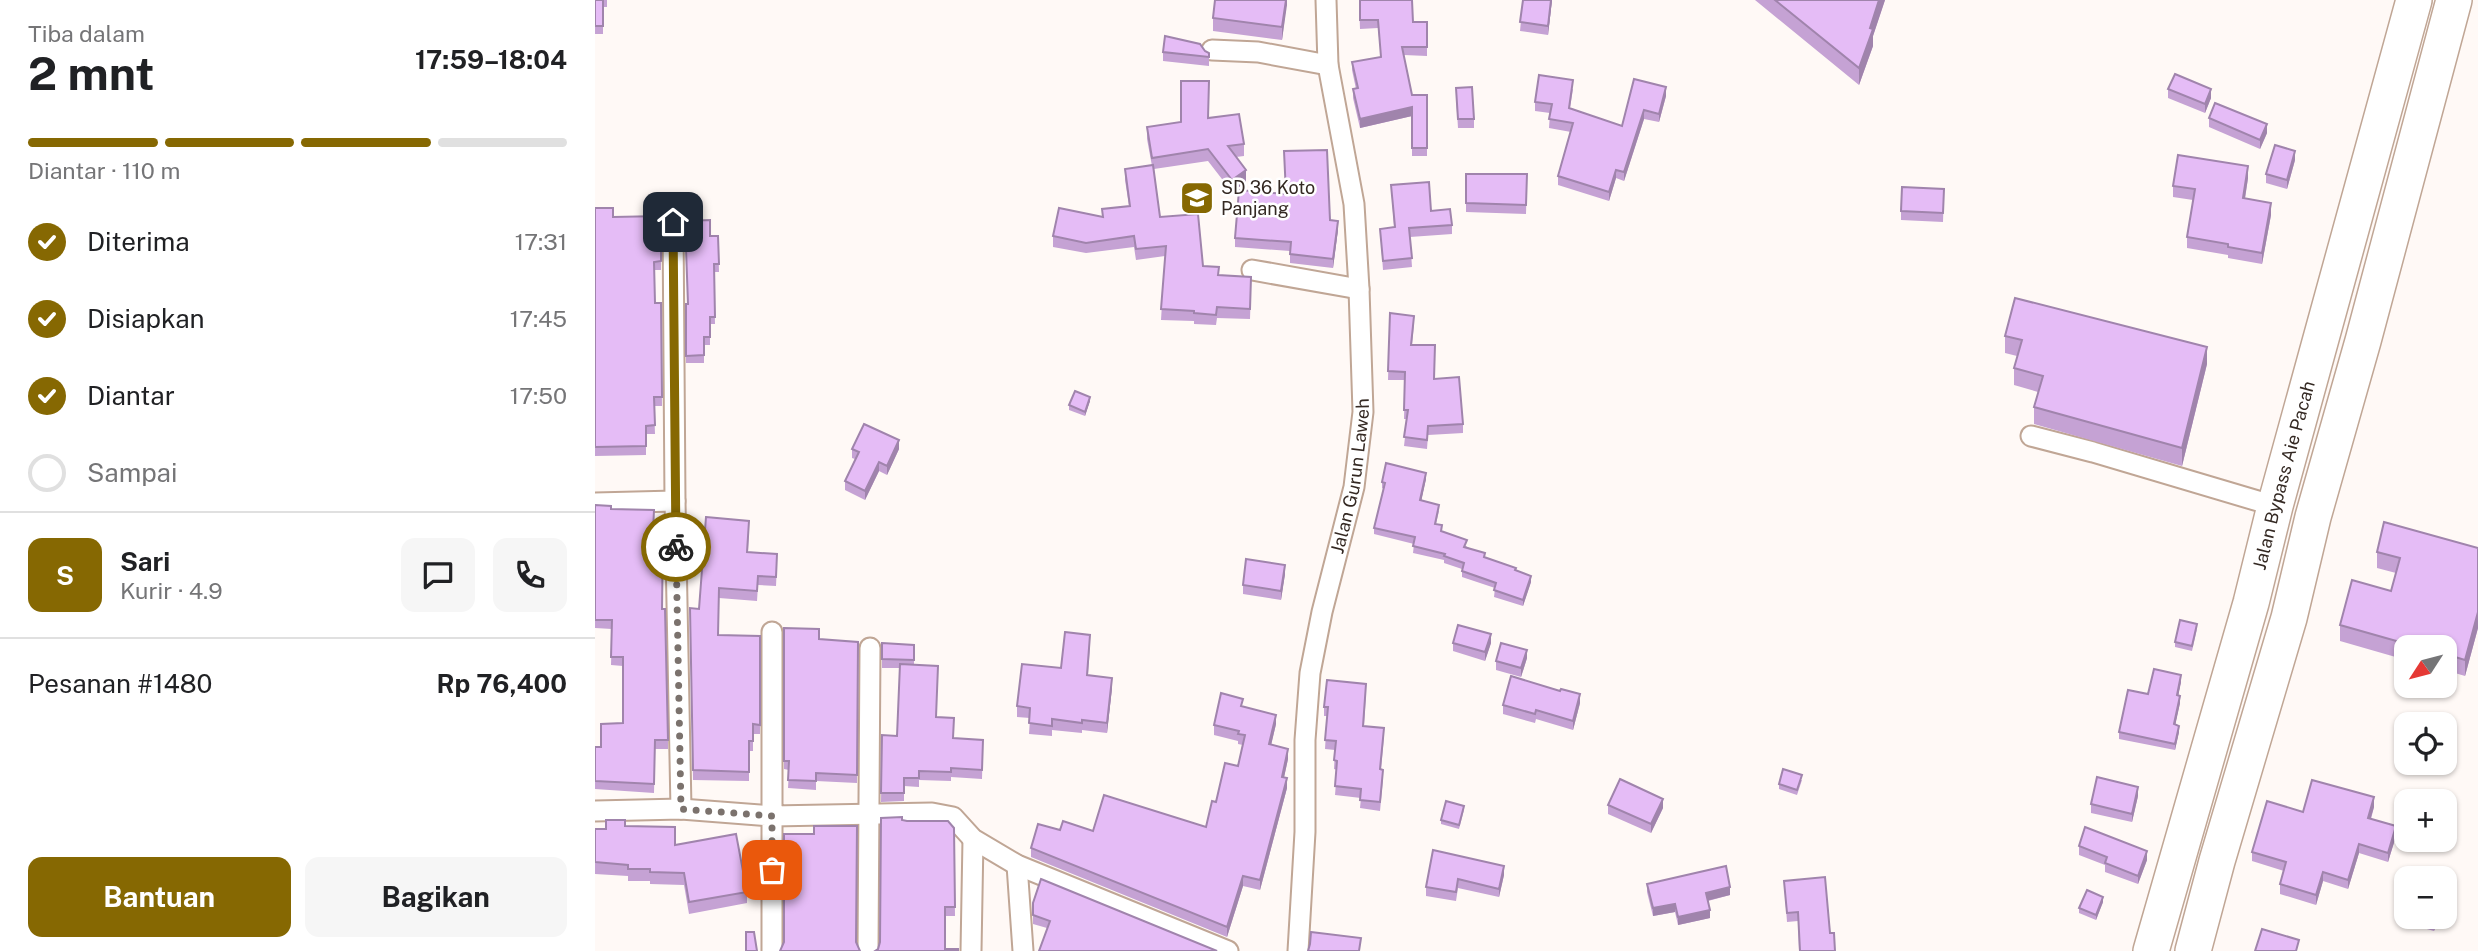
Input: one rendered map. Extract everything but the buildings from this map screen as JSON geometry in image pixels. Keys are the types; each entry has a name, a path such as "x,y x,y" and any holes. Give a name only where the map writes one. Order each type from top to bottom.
{"highway":[{"name":"Jalan Bypass Aie Pacah","path":"2151,951 2240,641 2414,0"},
{"path":"2193,951 2289,618 2313,517 2364,341 2453,0"}],"street":[{"name":"Jalan Gurun Laweh","path":"1299,951 1305,832 1305,740 1310,673 1322,612 1354,487 1363,412 1354,204 1328,65 1326,0"},
{"path":"1212,50 1258,52 1328,65"},
{"path":"673,222 681,809"},
{"path":"1252,270 1359,289"},
{"path":"2031,436 2275,506"},
{"path":"595,503 675,500"},
{"path":"772,632 772,951"},
{"path":"868,951 870,648"},
{"path":"595,811 681,809 772,816 932,813 953,817 973,839 1017,865 1228,951"},
{"path":"971,951 973,839"},
{"path":"1017,865 1023,951"}],"way so far":[{"path":"676,547 681,809 772,816 772,870"}],"place":[{"name":"SD 36 Koto Panjang","path":"1197,198"}],"route":[{"path":"673,222 676,547"}]}
